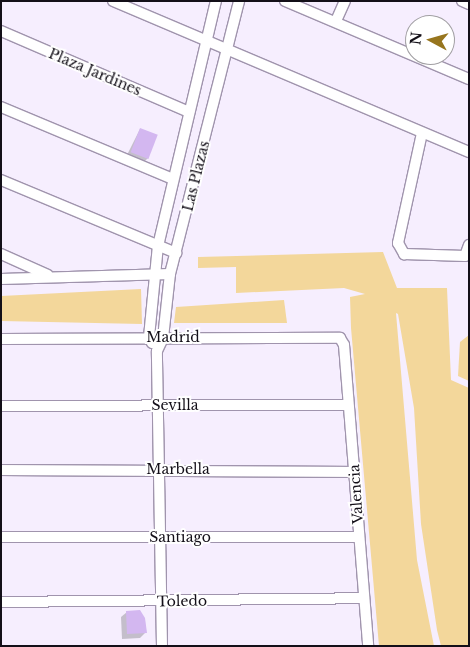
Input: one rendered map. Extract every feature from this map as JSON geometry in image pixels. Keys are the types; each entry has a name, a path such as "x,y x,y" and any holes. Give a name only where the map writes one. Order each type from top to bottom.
{"street":[{"path":"113,1 227,51 469,152"},
{"name":"Las Plazas","path":"149,338 158,246 216,1"},
{"name":"Las Plazas","path":"162,646 157,350 162,338 170,274 239,1"},
{"path":"285,1 469,79"},
{"path":"336,21 345,1"},
{"path":"462,1 469,4"},
{"name":"Plaza Jardines","path":"1,31 189,112"},
{"path":"1,107 173,180"},
{"path":"422,133 398,243 404,254 465,256 469,245"},
{"path":"1,180 176,253"},
{"path":"1,254 51,276"},
{"path":"1,279 51,276 170,274"},
{"name":"Madrid","path":"1,339 336,336 342,342"},
{"path":"149,338 157,350"},
{"name":"Valencia","path":"342,342 355,472 368,646"},
{"name":"Sevilla","path":"1,406 348,405"},
{"name":"Marbella","path":"1,470 159,469 355,472"},
{"name":"Santiago","path":"1,537 359,537"},
{"name":"Toledo","path":"1,602 363,598"}],"shaded area":[{"path":"383,252 397,288 447,288 451,380 469,388 469,646 441,646 437,630 421,524 414,408 398,314 396,313 417,560 434,646 379,646 351,328 350,297 365,294 344,288 236,293 236,267 198,268 198,257"},
{"path":"141,289 142,324 1,321 1,296"},
{"path":"284,300 287,323 174,323 176,307"},
{"path":"469,335 469,381 458,376 460,342"}],"building":[{"path":"140,128 158,135 148,159 131,152"},
{"path":"140,610 145,618 147,633 127,634 126,611"}]}
